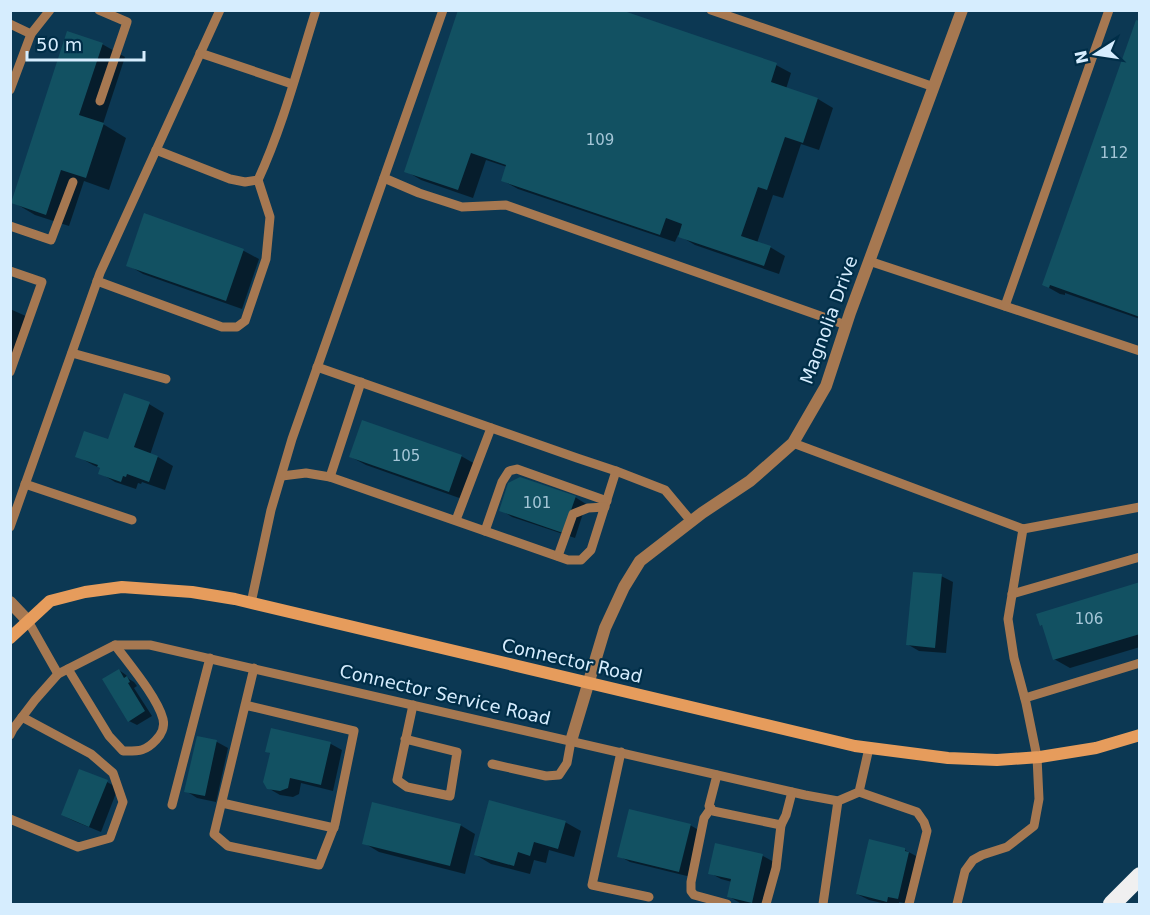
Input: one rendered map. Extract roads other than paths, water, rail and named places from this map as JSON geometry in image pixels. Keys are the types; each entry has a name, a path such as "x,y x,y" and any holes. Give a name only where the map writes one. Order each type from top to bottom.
{"highway":[{"path":"1112,904 1140,876"}],"main road":[{"name":"Connector Road","path":"10,638 50,601 85,592 122,587 192,592 236,599 855,746 948,758 997,760 1037,757 1096,748 1140,735"}],"street":[{"name":"Magnolia Drive","path":"571,741 605,628 624,587 640,561 691,521 750,481 793,443 826,386 869,261 962,10"},
{"path":"10,602 28,621"}],"lane":[{"path":"10,90 31,34 50,10"},
{"path":"99,10 127,22 100,101"},
{"path":"10,527 97,281 220,10"},
{"path":"97,281 222,327 237,327 245,321 266,259 270,217 258,180 316,10"},
{"path":"251,603 271,510 292,439 443,10"},
{"path":"711,10 934,87"},
{"path":"1005,306 1109,10"},
{"path":"10,24 31,34"},
{"path":"200,53 292,84"},
{"path":"156,150 230,179 245,182 258,180"},
{"path":"384,178 419,193 462,207 506,205 846,325"},
{"path":"10,225 51,240 73,182"},
{"path":"869,261 1140,351"},
{"path":"10,271 42,282 10,372"},
{"path":"72,353 166,379"},
{"path":"317,367 665,489 691,521"},
{"path":"330,477 361,382"},
{"path":"456,520 492,428"},
{"path":"793,443 1023,529 1140,507"},
{"path":"485,531 502,482 509,471 517,469 606,504"},
{"path":"282,476 306,474 330,477 568,560 580,560 591,550 616,471"},
{"path":"26,484 132,520"},
{"path":"558,556 573,514 606,504"},
{"path":"957,904 965,871 973,860 1007,847 1034,826 1039,799 1037,757 1014,658 1008,619 1023,529"},
{"path":"1012,594 1140,556"},
{"path":"28,621 58,674"},
{"path":"68,669 109,736 123,751 138,751 150,747 161,735 163,721 155,702 115,645"},
{"name":"Connector Service Road","path":"10,735 35,700 58,674 115,645 150,645 838,801"},
{"path":"172,805 210,658"},
{"path":"1025,698 1140,663"},
{"path":"245,705 354,731 334,828 319,864 228,846 214,834 222,803 245,705 254,668"},
{"path":"405,739 458,752 450,796 407,787 397,780 405,739 413,705"},
{"path":"10,819 78,847 110,838 123,802 113,772 91,754 22,717"},
{"path":"492,764 546,776 559,775 567,763 571,741"},
{"path":"859,792 869,748"},
{"path":"621,752 592,885 649,897"},
{"path":"717,775 709,806 713,811 780,825"},
{"path":"765,904 776,867 780,825 786,815 792,792"},
{"path":"823,904 838,801 859,792 917,812 924,822 927,831 909,904"},
{"path":"222,803 334,828"},
{"path":"711,808 704,818 691,891 694,895 727,904"}]}
